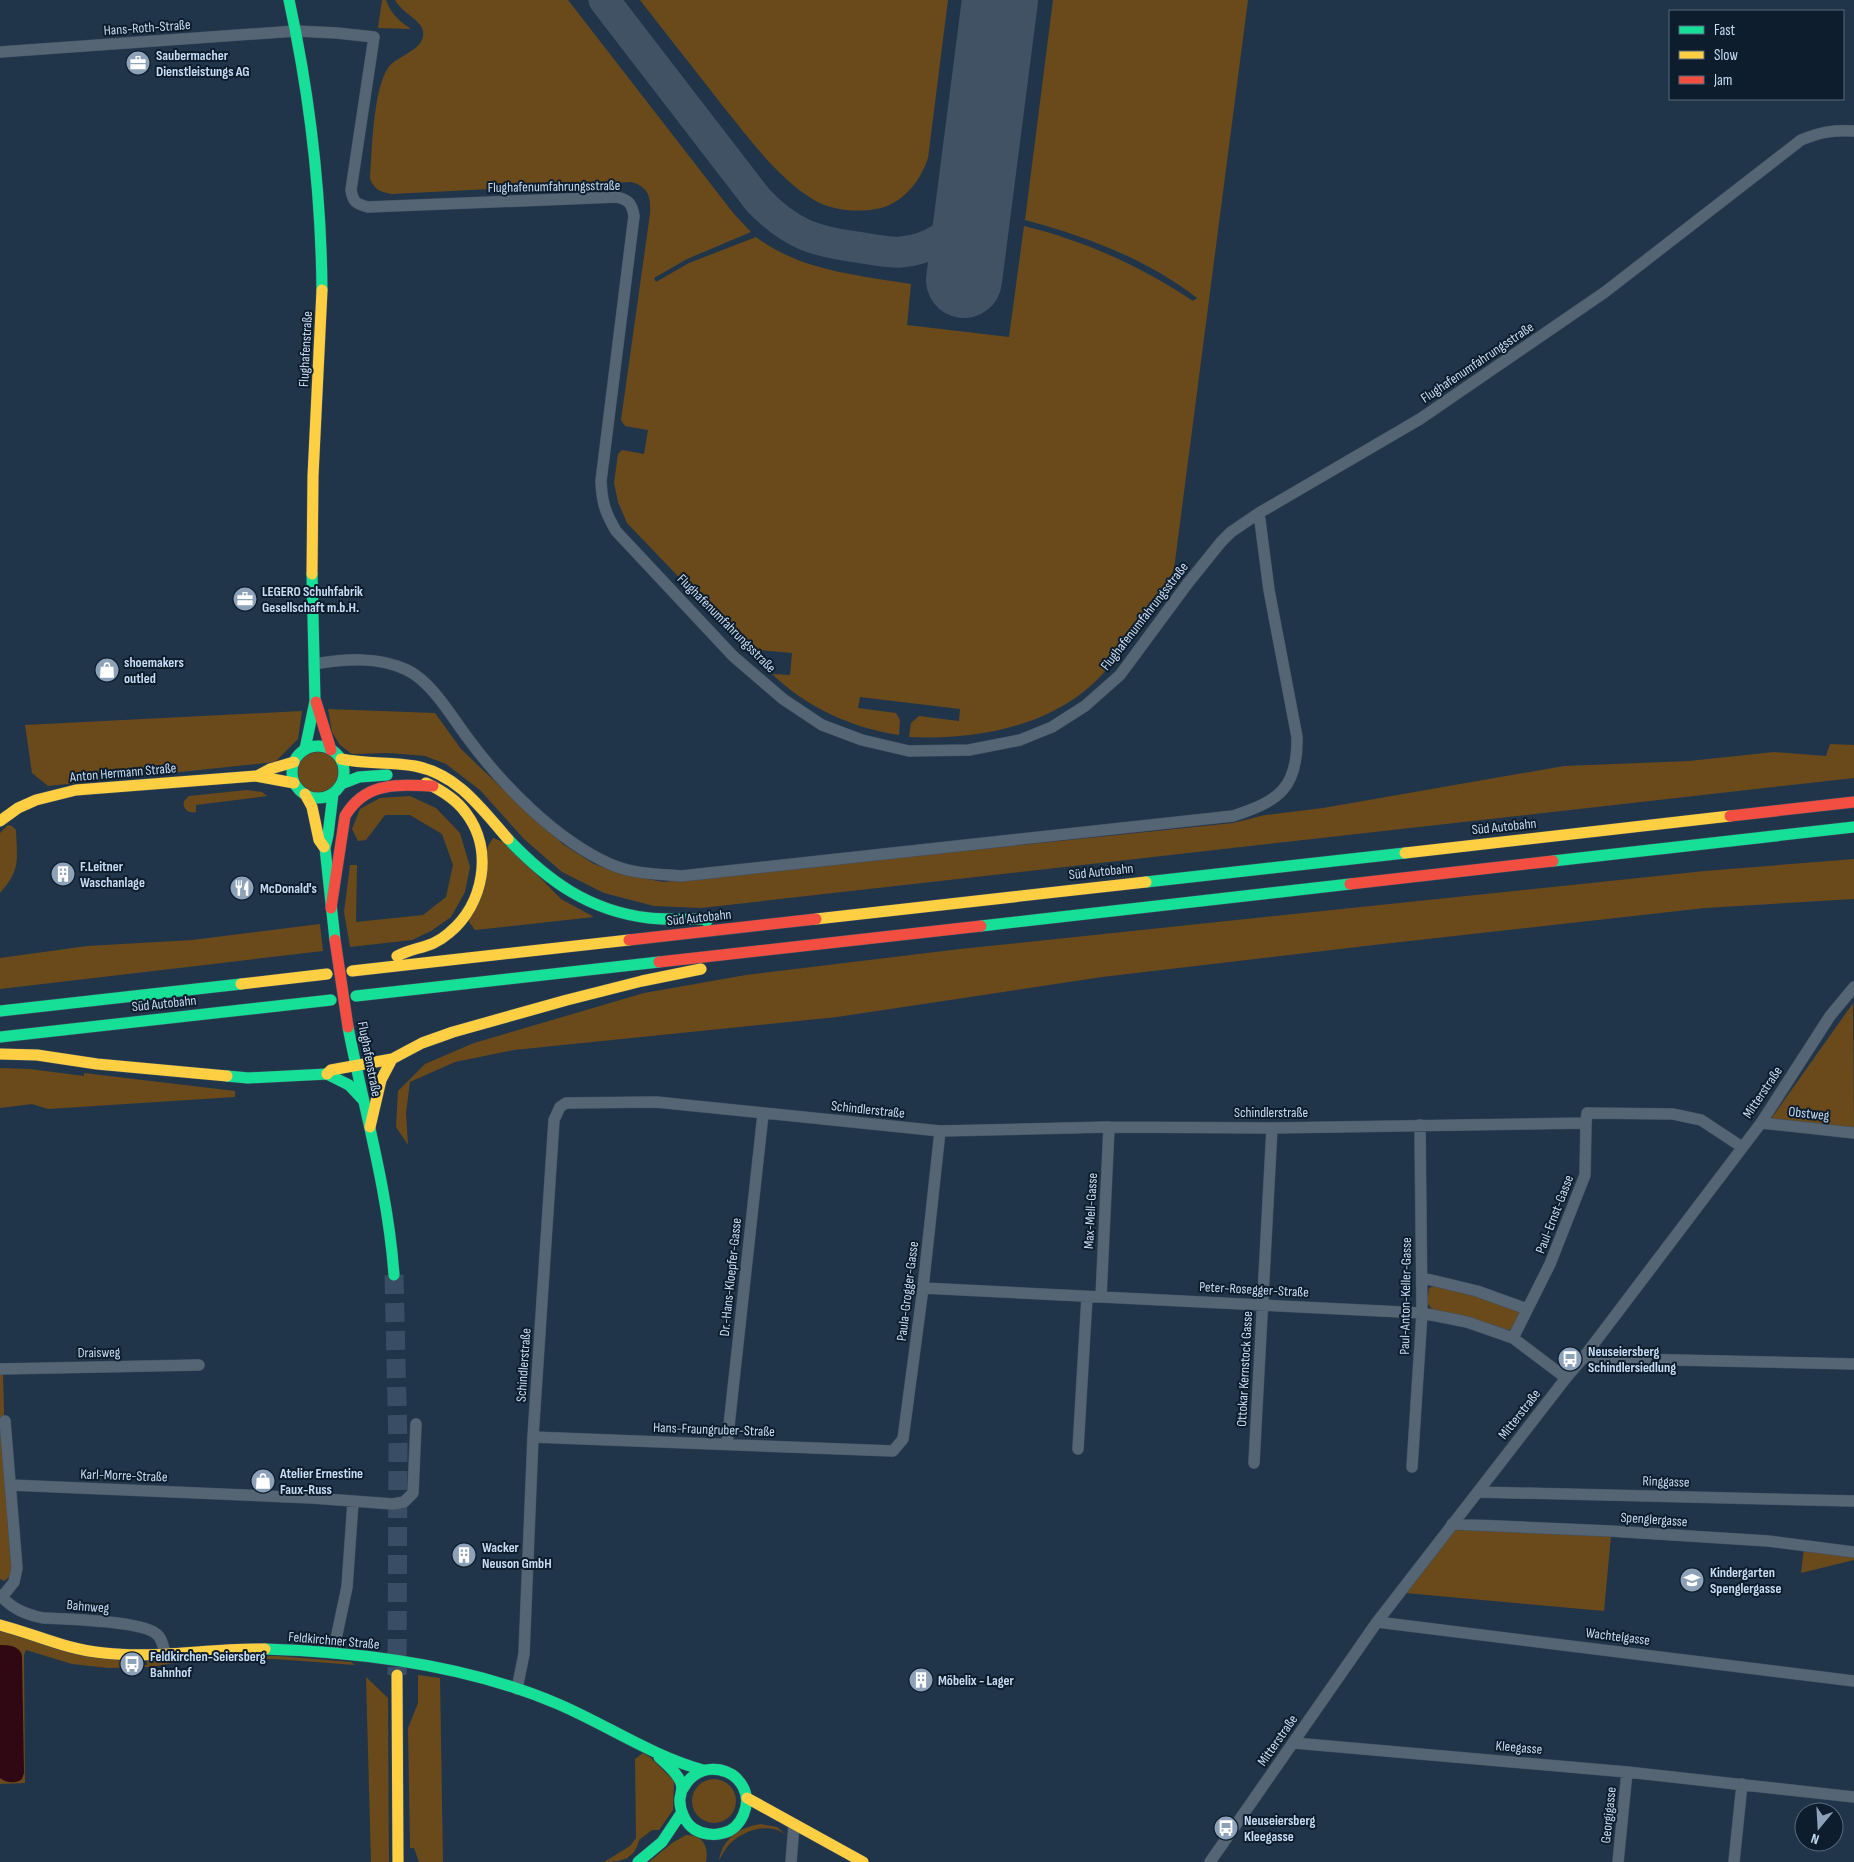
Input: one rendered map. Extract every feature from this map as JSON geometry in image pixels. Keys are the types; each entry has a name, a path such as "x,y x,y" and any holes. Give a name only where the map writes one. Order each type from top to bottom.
{"main road":[{"name":"Flughafenstraße","path":"289,0 296,31 310,131 321,254 321,331 312,513 315,701 312,710 309,739 305,750"},
{"name":"Flughafenstraße","path":"315,701 321,711 326,738 331,750"},
{"path":"294,783 292,774 296,758 305,750 314,746 324,747 331,750 341,759 353,762 396,763 419,766 441,775 462,787 524,857 556,884 588,900 623,913 660,919 703,919 726,929"},
{"path":"341,759 344,769 341,784"},
{"name":"Anton Hermann Straße","path":"256,776 263,771 294,762"},
{"path":"341,784 359,777 383,774 417,779 433,786 449,797 470,819 477,833 481,848 482,867 479,892 470,912 448,934 423,948 402,952 381,967"},
{"name":"Anton Hermann Straße","path":"0,821 22,805 40,797 56,793 256,776 294,783"},
{"name":"Flughafenstraße","path":"294,783 305,794 312,807 319,840 325,848"},
{"name":"Flughafenstraße","path":"341,784 333,794 329,806 328,839 325,848 331,908 354,1065 386,1195 394,1275"},
{"path":"331,908 345,816 350,804 366,792 399,784 433,786"},
{"path":"305,794 315,798 333,794"},
{"name":"Süd Autobahn","path":"352,971 1854,802"},
{"path":"356,996 1854,826"},
{"path":"327,1074 331,1070 392,1059 422,1043 452,1032 595,993 689,972 771,949"},
{"name":"Süd Autobahn","path":"0,1011 327,974"},
{"name":"Süd Autobahn","path":"0,1037 331,1000"},
{"path":"0,1054 37,1056 97,1064 248,1078 327,1074 349,1085 363,1100"},
{"path":"370,1127 381,1080 392,1059"},
{"name":"Feldkirchner Straße","path":"0,1625 87,1651 123,1655 226,1649 333,1653 449,1670 517,1689 566,1707 652,1750 690,1767 703,1770"},
{"path":"397,1675 398,1862"},
{"name":"Feldkirchner Straße","path":"652,1750 675,1772 681,1782 682,1790"},
{"path":"716,1768 729,1772 740,1780 747,1798 746,1809 742,1819 730,1831 723,1834 708,1834 694,1829 682,1812 680,1801 682,1790 693,1775 703,1770 716,1768"},
{"path":"747,1798 863,1862"},
{"path":"662,1842 682,1812"},
{"path":"742,1819 765,1819 794,1825"},
{"path":"638,1862 662,1842 686,1830 694,1829"}],"street":[{"name":"Hans-Roth-Straße","path":"0,52 296,31"},
{"name":"Flughafenumfahrungsstraße","path":"296,31 374,37 351,190 352,199 357,204 368,207 617,197 627,200 632,205 634,216 601,481 602,501 608,516 616,531 733,656 783,700 822,725 862,740 909,751 969,750 1020,740 1052,727 1085,706 1120,675 1188,583 1231,532 1259,513 1420,419 1605,292 1801,140 1820,132 1835,130 1854,131"},
{"path":"314,664 338,660 378,660 408,670 431,688 480,755 532,810 571,842 611,865 648,874 681,876 1234,816 1259,808 1277,797 1292,778 1298,757 1297,737 1269,590 1259,513"},
{"name":"Mitterstraße","path":"1210,1862 1377,1622 1583,1358 1761,1123 1830,1016 1854,987"},
{"name":"Schindlerstraße","path":"517,1689 524,1654 533,1438 554,1120 560,1107 566,1103 656,1102 940,1131 1109,1127 1272,1128 1586,1123"},
{"path":"1586,1123 1587,1112 1673,1114 1701,1120 1742,1147"},
{"name":"Dr.-Hans-Kloepfer-Gasse","path":"726,1444 763,1114"},
{"name":"Paul-Ernst-Gasse","path":"1513,1338 1550,1264 1585,1175 1586,1123"},
{"name":"Obstweg","path":"1761,1123 1854,1133"},
{"name":"Paul-Anton-Keller-Gasse","path":"1412,1467 1423,1278 1420,1125"},
{"name":"Max-Mell-Gasse","path":"1101,1297 1109,1127"},
{"name":"Ottokar Kernstock Gasse","path":"1254,1463 1272,1128"},
{"name":"Paula-Grogger-Gasse","path":"893,1451 903,1440 924,1288 940,1131"},
{"path":"1423,1278 1477,1291 1527,1309"},
{"name":"Peter-Rosegger-Straße","path":"924,1288 1422,1313 1467,1322 1513,1338 1566,1378"},
{"path":"1078,1449 1087,1297"},
{"path":"1583,1358 1854,1364"},
{"name":"Draisweg","path":"0,1369 199,1365"},
{"path":"1,1596 14,1582 17,1568 6,1422"},
{"name":"Karl-Morre-Straße","path":"10,1485 312,1498 393,1504 404,1502 413,1493 416,1424"},
{"name":"Hans-Fraungruber-Straße","path":"533,1438 893,1451"},
{"name":"Ringgasse","path":"1478,1492 1854,1501"},
{"path":"333,1653 347,1587 353,1502"},
{"name":"Spenglergasse","path":"1452,1524 1768,1541 1854,1552"},
{"name":"Bahnweg","path":"1,1596 20,1612 43,1618 134,1626 151,1630 159,1636 165,1654"},
{"name":"Wachtelgasse","path":"1377,1622 1854,1681"},
{"name":"Kleegasse","path":"1294,1743 1627,1772 1854,1797"},
{"name":"Georgigasse","path":"1618,1862 1627,1772"},
{"path":"1734,1862 1742,1784"},
{"path":"791,1862 794,1825"}],"shaded area":[{"path":"382,0 386,0 396,17 411,29 378,28"},
{"path":"395,0 568,0 734,214 751,232 687,259 654,278 656,282 689,263 756,237 792,257 830,270 911,284 907,325 1009,337 1024,226 1091,247 1133,266 1193,301 1197,298 1178,284 1115,250 1070,233 1025,220 1053,0 1248,0 1174,569 1167,587 1157,603 1104,673 1082,693 1063,706 1043,716 999,730 954,737 909,737 911,723 919,716 959,721 960,709 860,697 858,708 896,713 900,720 899,735 881,732 847,721 815,706 785,686 772,674 790,675 792,653 760,650 739,636 717,617 627,523 618,502 614,483 618,454 622,450 644,454 648,430 625,426 621,420 650,214 648,193 642,187 631,182 392,194 376,188 370,179 376,105 383,78 392,63 415,48 423,38 423,31 419,23"},
{"path":"640,0 948,0 928,158 916,182 897,201 873,210 838,209 814,200 788,181 764,157"},
{"path":"328,709 435,713 461,749 564,845 594,864 627,875 663,882 1233,823 1265,815 1323,808 1564,766 1689,761 1774,752 1826,756 1830,744 1854,745 1854,778 701,908 654,906 604,893 562,872 524,839 480,790 446,764 425,756 389,753 352,754 340,745 332,732"},
{"path":"302,711 298,739 275,762 48,786 32,773 25,725"},
{"path":"314,752 322,752 329,755 335,761 338,772 335,783 329,789 322,792 314,792 307,789 301,783 298,776 298,768 301,761 307,755"},
{"path":"247,790 262,792 267,796 196,805 196,812 187,810 184,806 184,801 189,796"},
{"path":"410,796 436,808 460,833 470,867 465,892 451,917 431,931 412,940 350,947 344,912 350,865 357,865 356,922 423,915 446,897 453,865 442,834 410,815 385,815 366,840 358,841 352,829 360,809 380,798"},
{"path":"8,825 16,830 16,864 12,878 0,893 0,833"},
{"path":"493,838 506,843 561,899 594,917 475,930 469,922 488,846"},
{"path":"1854,859 1854,899 1705,908 1374,945 1102,977 837,1017 514,1050 455,1062 410,1082 406,1113 408,1145 396,1127 398,1091 425,1064 474,1043 644,993 746,975 960,949 1705,871"},
{"path":"320,924 323,951 0,989 0,958 87,946 192,940"},
{"path":"1853,1003 1854,1128 1771,1119"},
{"path":"0,1068 30,1069 84,1076 84,1073 235,1091 235,1097 48,1109 32,1104 0,1108"},
{"path":"1437,1285 1520,1309 1522,1315 1515,1329 1506,1330 1433,1310 1427,1303 1429,1288"},
{"path":"0,1374 3,1374 6,1485 13,1565 12,1575 4,1581 0,1579"},
{"path":"1455,1528 1611,1536 1604,1611 1405,1593"},
{"path":"1804,1548 1854,1557 1854,1560 1801,1573"},
{"path":"0,1631 121,1661 121,1665 147,1665 147,1661 211,1656 278,1656 351,1662 355,1665 275,1659 228,1659 173,1663 151,1667 108,1668 72,1664 26,1650 24,1655 25,1783 0,1784"},
{"path":"0,1645 17,1648 22,1656 24,1773 20,1781 14,1782 5,1781 0,1778"},
{"path":"418,1675 440,1678 443,1862 419,1862 414,1848 410,1848 408,1728 418,1703"},
{"path":"366,1677 388,1698 389,1862 371,1862"},
{"path":"643,1753 650,1757 674,1781 673,1810 659,1830 652,1830 639,1840 631,1855 621,1860 604,1862 630,1846 636,1838 635,1759"},
{"path":"714,1779 726,1783 732,1789 736,1801 732,1813 726,1819 714,1823 702,1819 696,1813 692,1801 696,1789 702,1783"},
{"path":"761,1824 777,1827 787,1836 780,1831 764,1828 747,1832 733,1841 719,1861 724,1846 733,1835 746,1828"},
{"path":"686,1835 697,1837 704,1842 707,1851 706,1862 649,1862 672,1843"}],"taxiway":[{"path":"604,0 758,200 782,221 805,235 831,243 886,252 911,251 921,248 940,239 963,218 972,200 976,183"}],"runway":[{"path":"964,280 1000,0"}],"tunnel":[{"path":"394,1275 398,1445 397,1675"}],"traffic: fast":[{"path":"289,0 303,72 313,144 317,180 322,290"},
{"path":"305,749 315,701 312,574"},
{"path":"318,746 332,750 340,758 344,772 340,786 332,794 318,798 304,794 296,786 292,772 296,758 304,750 318,746"},
{"path":"341,784 359,777 387,775"},
{"path":"333,794 325,848 335,940"},
{"path":"1553,861 1854,827"},
{"path":"508,839 554,881 571,892 607,909 649,918 703,919 707,921"},
{"path":"1146,882 1405,853"},
{"path":"981,926 1350,884"},
{"path":"356,996 659,962"},
{"path":"0,1011 241,984"},
{"path":"0,1037 331,1000"},
{"path":"348,1027 387,1212 394,1275"},
{"path":"227,1076 248,1078 327,1074 349,1085 363,1100"},
{"path":"265,1649 377,1657 451,1670 488,1679 558,1704 648,1749 703,1770"},
{"path":"659,1757 672,1769 681,1783 680,1802 682,1811 685,1819 694,1829 708,1834 723,1833 730,1831 744,1815 746,1793 739,1781 733,1775 726,1772 712,1769 704,1770 690,1779 682,1790"},
{"path":"638,1862 662,1842 682,1812"}],"traffic: slow":[{"path":"312,574 313,476 322,290"},
{"path":"341,759 415,766 443,776 456,784 478,804 508,839"},
{"path":"257,776 270,769 294,762"},
{"path":"0,821 18,808 36,800 76,790 256,776 294,783"},
{"path":"397,956 430,945 449,933 461,921 470,907 477,892 481,876 480,843 475,828 458,803 426,783"},
{"path":"305,794 312,807 319,840 324,847"},
{"path":"1405,853 1730,816"},
{"path":"816,919 1146,882"},
{"path":"352,971 629,940"},
{"path":"327,1074 331,1070 392,1059 422,1043 453,1032 567,1000 642,981 701,969"},
{"path":"241,984 327,974"},
{"path":"0,1054 37,1055 97,1064 227,1076"},
{"path":"370,1127 381,1080 392,1059"},
{"path":"0,1625 77,1649 124,1655 265,1649"},
{"path":"397,1675 398,1862"},
{"path":"747,1798 863,1862"}],"traffic: jam":[{"path":"316,702 331,750"},
{"path":"331,908 345,816 353,805 363,796 383,788 407,785 433,786"},
{"path":"1730,816 1854,802"},
{"path":"1350,884 1553,861"},
{"path":"629,940 816,919"},
{"path":"659,962 981,926"},
{"path":"335,940 348,1027"}],"place":[{"name":"Saubermacher Dienstleistungs AG","path":"138,63"},
{"name":"LEGERO Schuhfabrik Gesellschaft m.b.H.","path":"245,599"},
{"name":"shoemakers outled","path":"107,670"},
{"name":"F.Leitner Waschanlage","path":"63,874"},
{"name":"McDonald's","path":"242,888"},
{"name":"Neuseiersberg Schindlersiedlung","path":"1570,1359"},
{"name":"Atelier Ernestine Faux-Russ","path":"263,1481"},
{"name":"Wacker Neuson GmbH","path":"464,1555"},
{"name":"Kindergarten Spenglergasse","path":"1692,1580"},
{"name":"Feldkirchen-Seiersberg Bahnhof","path":"132,1664"},
{"name":"Möbelix - Lager","path":"921,1680"},
{"name":"Neuseiersberg Kleegasse","path":"1226,1828"}]}
